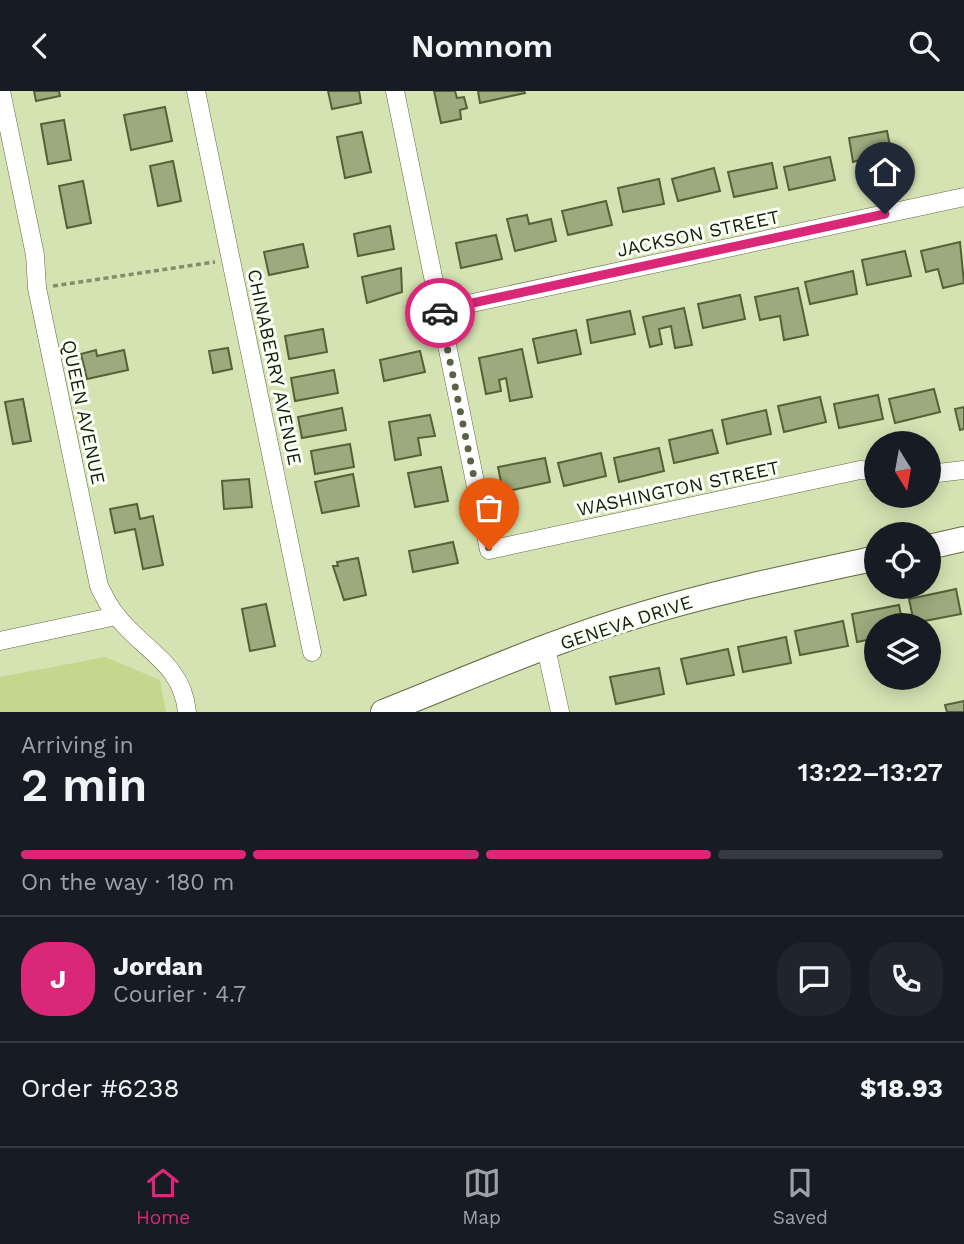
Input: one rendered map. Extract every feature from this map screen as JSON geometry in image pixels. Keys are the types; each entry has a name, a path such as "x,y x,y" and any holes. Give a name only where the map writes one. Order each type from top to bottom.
{"main road":[{"path":"941,544 964,539"},
{"name":"GENEVA DRIVE","path":"383,712 546,647 686,601 864,561"}],"street":[{"name":"QUEEN AVENUE","path":"1,91 35,255 37,288 99,586 116,616 173,671 183,688 187,712"},
{"name":"CHINABERRY AVENUE","path":"196,91 312,652"},
{"path":"395,91 440,310"},
{"name":"JACKSON STREET","path":"440,310 964,197"},
{"name":"WASHINGTON STREET","path":"440,310 489,550 864,470"},
{"path":"942,473 964,470"},
{"path":"0,641 116,616"},
{"path":"546,647 560,712"}],"path":[{"path":"37,288 94,282 231,260"}],"green space":[{"path":"105,657 160,680 166,712 0,712 0,677"}],"building":[{"path":"34,91 59,91 60,96 36,101"},
{"path":"328,91 359,91 361,103 332,109"},
{"path":"434,91 455,91 457,98 464,97 467,108 460,110 461,119 441,123"},
{"path":"478,91 524,91 525,93 480,103"},
{"path":"165,107 172,141 131,150 124,115"},
{"path":"64,120 71,160 48,164 41,124"},
{"path":"887,131 891,151 853,162 849,138"},
{"path":"362,132 371,172 345,178 337,137"},
{"path":"830,157 835,180 789,190 784,167"},
{"path":"173,161 181,201 158,206 150,166"},
{"path":"772,163 777,188 734,197 728,172"},
{"path":"714,168 720,191 678,201 672,179"},
{"path":"659,179 664,204 623,212 618,188"},
{"path":"83,181 91,223 67,228 59,186"},
{"path":"606,201 612,225 568,235 562,211"},
{"path":"527,215 529,224 551,219 556,241 515,251 507,219"},
{"path":"390,226 394,249 358,256 354,234"},
{"path":"496,235 502,259 461,268 456,243"},
{"path":"960,242 964,283 943,288 938,269 926,272 921,251"},
{"path":"303,244 308,267 269,275 264,252"},
{"path":"905,251 911,276 867,285 862,260"},
{"path":"401,268 402,292 367,303 362,277"},
{"path":"853,271 857,294 810,304 805,282"},
{"path":"798,288 808,335 784,340 780,316 760,320 755,297"},
{"path":"740,295 745,319 703,328 698,304"},
{"path":"684,308 692,345 675,348 671,326 659,329 662,344 650,347 643,317"},
{"path":"630,311 635,334 591,343 587,320"},
{"path":"323,329 327,352 289,359 285,336"},
{"path":"576,330 581,354 538,363 533,339"},
{"path":"228,348 232,369 213,373 209,351"},
{"path":"522,349 532,397 510,401 506,378 499,380 501,391 486,394 479,358"},
{"path":"96,350 97,356 124,350 128,370 87,379 81,354"},
{"path":"420,351 425,372 384,381 380,360"},
{"path":"334,370 338,393 295,401 291,378"},
{"path":"934,389 940,412 895,423 889,399"},
{"path":"878,395 883,419 839,428 834,404"},
{"path":"820,397 826,422 784,432 778,406"},
{"path":"23,399 31,441 13,444 5,402"},
{"path":"964,407 964,429 960,430 955,409"},
{"path":"342,408 346,430 302,438 298,417"},
{"path":"766,410 771,434 727,444 722,420"},
{"path":"430,415 435,436 418,438 421,455 395,460 389,422"},
{"path":"712,430 718,453 674,463 669,440"},
{"path":"350,444 354,467 315,474 311,451"},
{"path":"659,448 664,471 619,482 614,458"},
{"path":"601,453 606,476 564,486 558,463"},
{"path":"545,458 550,482 503,492 498,467"},
{"path":"441,467 448,501 415,507 408,473"},
{"path":"353,474 359,506 322,513 315,482"},
{"path":"249,479 252,507 224,509 222,481"},
{"path":"137,504 140,519 153,516 163,565 143,569 135,529 115,533 110,509"},
{"path":"453,542 458,563 413,572 409,551"},
{"path":"358,558 366,595 344,600 333,566 338,566 337,562"},
{"path":"956,589 961,614 941,618 941,613 912,613 909,599 941,599 941,592"},
{"path":"266,604 275,646 250,651 242,609"},
{"path":"899,605 901,613 864,613 864,641 857,642 852,614"},
{"path":"843,621 848,646 800,655 795,631"},
{"path":"786,637 791,663 743,672 738,647"},
{"path":"728,649 734,675 687,684 681,659"},
{"path":"659,668 664,694 616,704 610,677"},
{"path":"964,701 964,712 947,712 945,705"}],"way so far":[{"path":"440,313 489,550"}],"route":[{"path":"440,313 440,310 885,214"}]}
